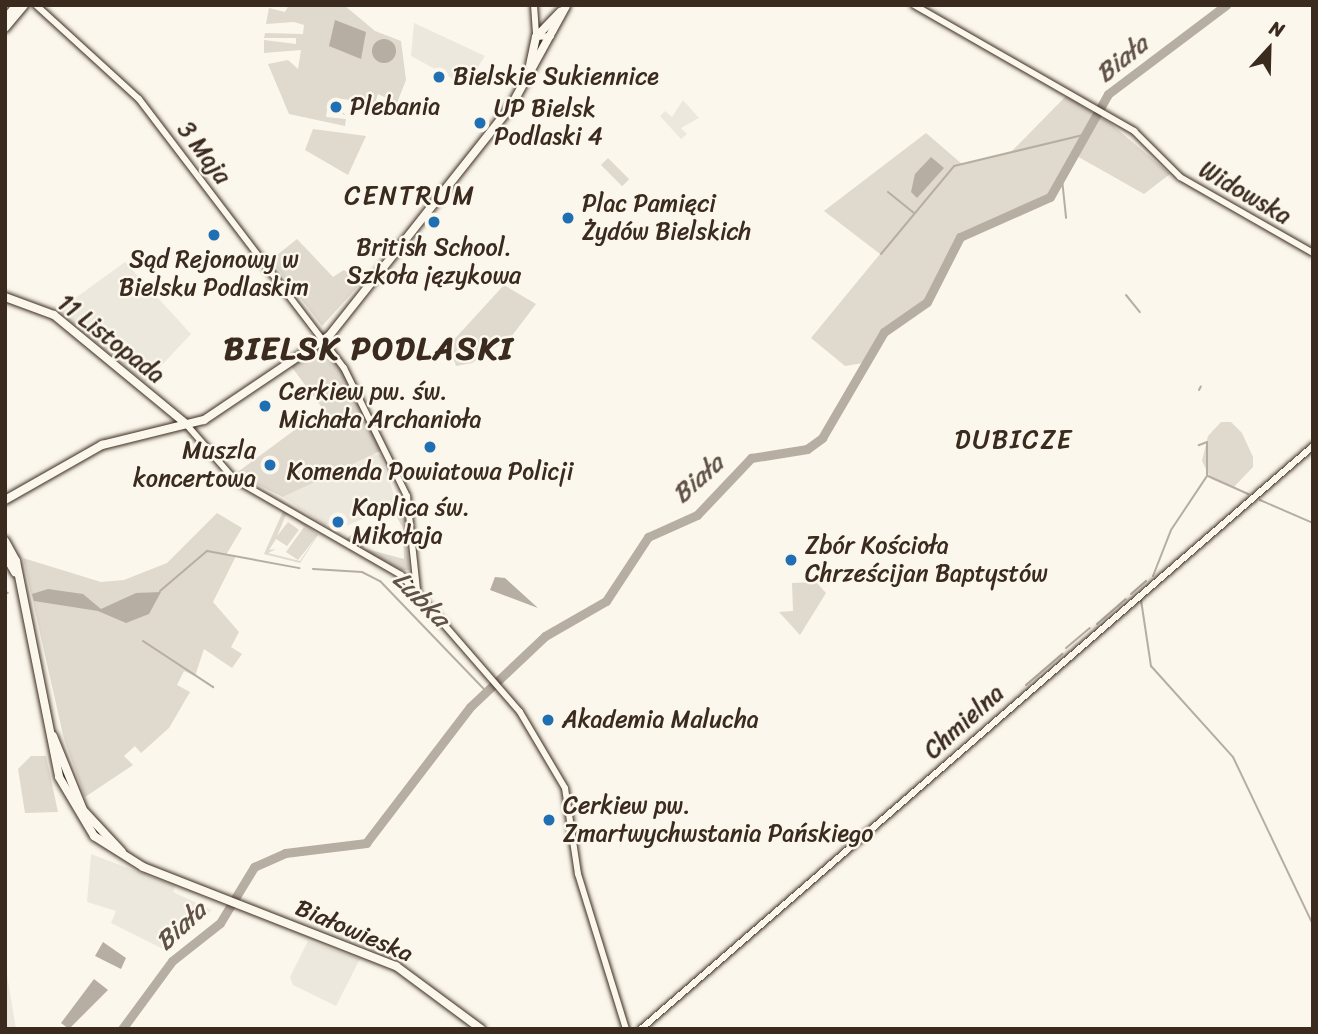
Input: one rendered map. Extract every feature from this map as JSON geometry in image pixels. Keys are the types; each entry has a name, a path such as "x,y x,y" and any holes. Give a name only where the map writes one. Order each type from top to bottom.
{"main road":[{"path":"5,19 17,5"},
{"path":"5,28 24,5"},
{"path":"526,78 536,37 566,6"},
{"path":"5,508 10,499 102,445 209,417 323,341 506,113 566,6"},
{"name":"11 Listopada","path":"5,297 54,314 186,424"},
{"path":"5,541 16,575"},
{"path":"5,555 16,575"},
{"name":"Białowieska","path":"16,575 71,807 94,836 129,859 396,966 481,1029"}],"street":[{"name":"3 Maja","path":"36,5 129,87 350,377 405,492 417,590"},
{"path":"534,5 536,37 551,36"},
{"name":"Widowska","path":"915,5 1108,115 1149,141 1180,177 1313,254"},
{"path":"536,20 547,26"},
{"path":"186,424 234,479 401,575 505,692 563,784 578,874 626,1029"},
{"name":"Chmielna","path":"641,1029 1313,446"},
{"path":"401,575 415,569"}],"shaded area":[{"path":"289,5 344,5 375,31 401,41 406,80 397,103 378,94 375,103 334,98 345,115 327,110 326,117 346,119 345,126 289,114 268,64 288,60 298,69 301,50 264,53 264,40 296,44 296,38 264,38 265,33 303,34 304,25 294,22 266,24 269,8 285,12"},
{"path":"335,20 366,32 361,59 329,46"},
{"path":"414,23 485,56 466,86 411,56"},
{"path":"384,39 395,46 396,51 389,62 384,63 373,56 372,51 379,40"},
{"path":"1066,96 1110,123 1170,174 1144,194 1075,155 1050,197 960,237 927,302 884,332 869,362 845,366 811,338 880,254 824,211 926,133 962,164 1010,153"},
{"path":"683,100 699,118 681,128 687,134 681,139 660,116 665,111 672,117"},
{"path":"313,129 366,136 348,175 305,150"},
{"path":"931,157 944,168 917,198 911,192 915,174"},
{"path":"608,158 629,179 622,186 601,165"},
{"path":"297,239 333,277 344,270 361,283 322,326 271,260"},
{"path":"125,262 191,334 145,383 62,315 63,307"},
{"path":"504,285 536,304 511,337 472,363 456,366 449,345"},
{"path":"317,349 326,351 347,379 382,450 283,497 235,474 323,409 291,366"},
{"path":"1221,422 1231,422 1242,433 1253,457 1253,467 1233,488 1211,479 1202,461 1208,436"},
{"path":"373,453 381,456 397,504 344,527 340,518 325,525 283,497"},
{"path":"404,508 409,570 402,570 344,540 361,528 367,537 358,537 369,544 363,548 404,559 403,528 394,512"},
{"path":"284,509 318,535 300,563 264,554","holes":["286,515 290,515 316,535 304,527 286,552 298,560 317,536 300,561 268,553 276,549 269,550 276,539 287,546 299,530 288,522 277,536"]},
{"path":"217,513 242,528 226,555 236,556 213,602 239,632 231,647 242,654 232,668 204,649 195,676 184,671 177,685 190,692 169,728 141,753 135,746 124,756 133,765 85,797 64,739 23,558 101,582 124,580 167,563"},
{"path":"495,577 505,578 538,608 490,590"},
{"path":"816,582 826,593 800,635 779,612 793,611 792,583"},
{"path":"48,589 83,594 101,609 136,593 161,592 149,614 126,623 98,611 34,601 32,594"},
{"path":"31,756 46,756 58,812 25,813 18,769"},
{"path":"91,854 175,886 173,892 212,910 167,951 111,923 116,911 87,902"},
{"path":"308,941 360,959 336,1006 293,985 290,977"},
{"path":"103,942 126,958 121,969 95,956"},
{"path":"5,963 16,1029 5,1029"},
{"path":"94,979 108,990 69,1029 61,1023"}],"waterway":[{"name":"Biała","path":"122,1029 172,961 220,923 254,867 285,853 366,843 470,707 545,636 606,601 648,537 697,515 751,458 807,449 822,438 884,332 927,302 960,237 1050,197 1108,94 1226,5"},
{"path":"881,254 954,166 1087,134"},
{"path":"1062,179 1066,218"},
{"path":"888,192 914,213"},
{"path":"1126,295 1140,312"},
{"path":"1199,390 1201,386"},
{"path":"1153,576 1171,530 1207,476 1207,442 1199,445"},
{"path":"1208,476 1248,494"},
{"path":"1260,500 1313,523"},
{"name":"Lubka","path":"160,591 207,551 299,568"},
{"name":"Lubka","path":"313,569 362,572 380,581 487,692"},
{"path":"1131,594 1146,581"},
{"path":"1097,624 1126,599"},
{"path":"1141,600 1151,666 1233,757 1313,925"},
{"path":"1066,648 1090,628"},
{"path":"143,641 213,687"},
{"path":"1026,685 1062,654"}],"place":[{"name":"Bielskie Sukiennice","path":"439,77"},
{"name":"Plebania","path":"336,107"},
{"name":"UP Bielsk Podlaski 4","path":"480,123"},
{"name":"Plac Pamięci Żydów Bielskich","path":"568,218"},
{"name":"British School. Szkoła językowa","path":"434,222"},
{"name":"Sąd Rejonowy w Bielsku Podlaskim","path":"214,235"},
{"name":"Cerkiew pw. św. Michała Archanioła","path":"265,406"},
{"name":"Komenda Powiatowa Policji","path":"430,447"},
{"name":"Muszla koncertowa","path":"270,465"},
{"name":"Kaplica św. Mikołaja","path":"338,522"},
{"name":"Zbór Kościoła Chrześcijan Baptystów","path":"791,560"},
{"name":"Akademia Malucha","path":"548,720"},
{"name":"Cerkiew pw. Zmartwychwstania Pańskiego","path":"549,820"}],"district":[{"name":"CENTRUM","path":"410,196"},
{"name":"BIELSK PODLASKI","path":"369,349"},
{"name":"DUBICZE","path":"1014,440"}]}
